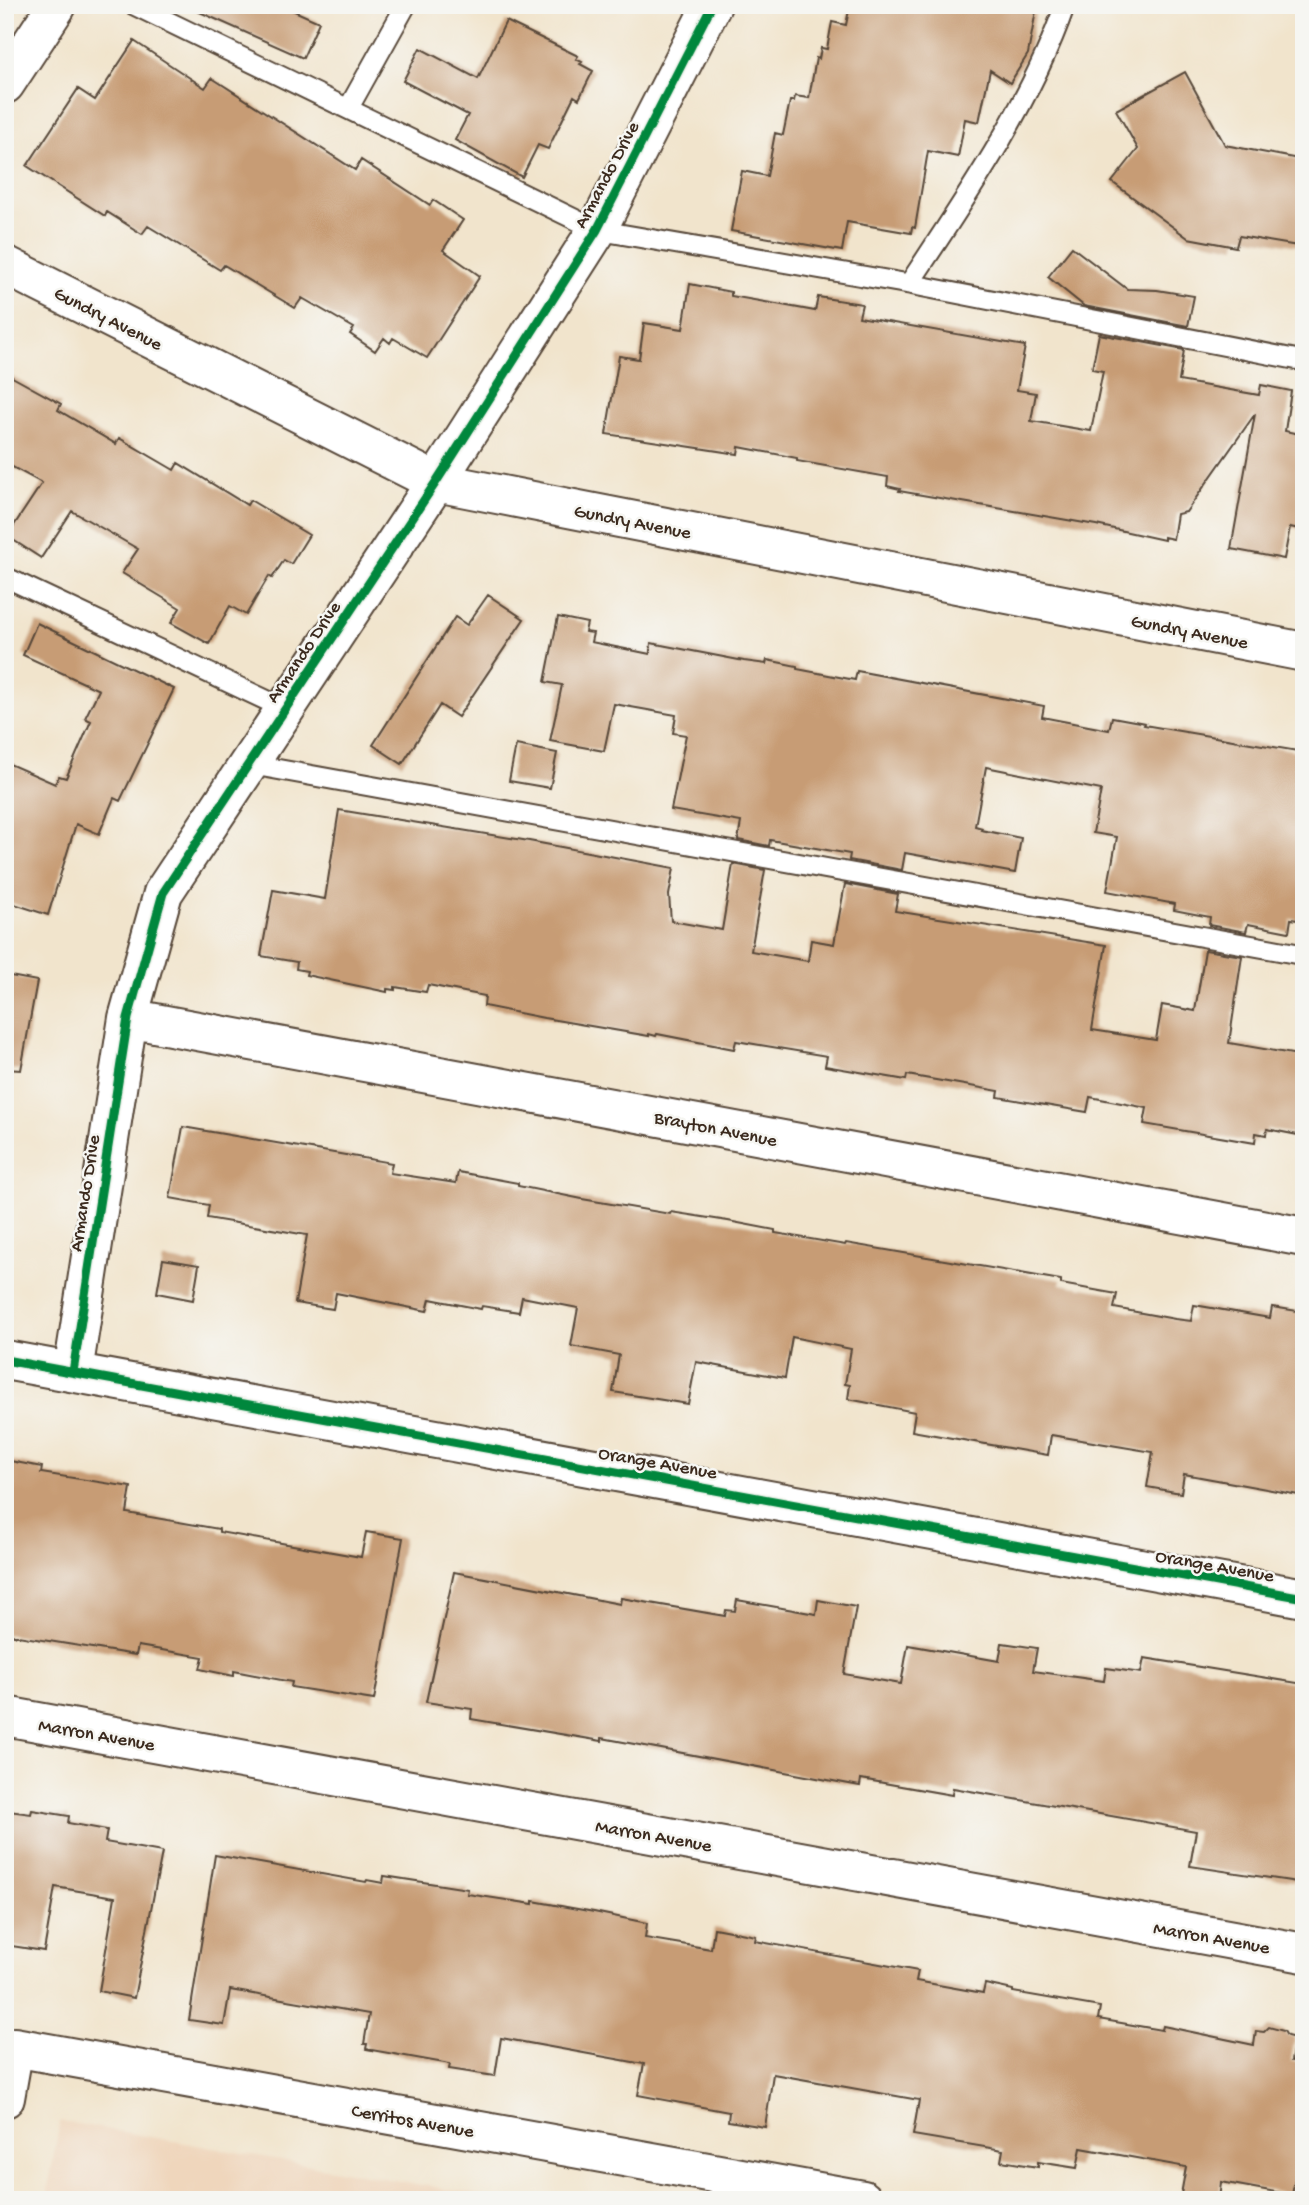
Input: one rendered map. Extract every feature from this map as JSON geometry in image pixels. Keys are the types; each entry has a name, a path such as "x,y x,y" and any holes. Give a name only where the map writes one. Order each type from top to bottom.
{"street":[{"path":"5,84 57,5"},
{"name":"Armando Drive","path":"73,1372 128,1018 163,893 436,482 597,230 712,5"},
{"name":"Gundry Avenue","path":"5,265 436,482 1304,652"},
{"name":"Brayton Avenue","path":"128,1018 1304,1237"},
{"name":"Orange Avenue","path":"5,1360 1304,1598"},
{"name":"Marron Avenue","path":"5,1716 1304,1952"},
{"name":"Cerritos Avenue","path":"5,2098 14,2047 863,2200"}],"lane":[{"path":"134,5 597,230 909,284 1304,362"},
{"path":"348,109 406,5"},
{"path":"909,284 971,190 1049,49 1065,5"},
{"path":"7,583 285,709"},
{"path":"248,764 1304,955"}],"shaded area":[{"path":"60,2121 507,2200 46,2200"}],"building":[{"path":"184,5 281,5 319,22 303,58"},
{"path":"850,5 1037,5 1028,54 1010,83 990,70 979,122 965,119 958,157 928,151 915,228 912,227 911,233 847,222 842,251 731,231 742,171 767,176 775,133 783,135 790,101 794,101 795,96 809,98 816,58 819,59 821,48 827,49 832,22 846,25"},
{"path":"506,21 578,56 576,59 582,62 580,64 593,71 579,99 574,96 548,149 538,145 522,177 455,140 468,115 403,81 420,48 478,79"},
{"path":"134,41 205,88 212,78 355,170 361,160 430,205 433,200 463,220 443,250 480,276 427,358 393,338 390,343 384,338 375,351 350,334 354,328 302,298 295,308 224,265 220,270 148,226 142,234 107,212 105,216 27,166 78,89 95,100"},
{"path":"1185,72 1225,145 1304,160 1304,247 1239,236 1236,247 1188,238 1112,182 1138,149 1116,110"},
{"path":"1072,247 1127,289 1157,290 1194,296 1188,326 1084,306 1048,277"},
{"path":"690,284 731,292 731,296 815,311 818,297 862,304 859,317 1025,346 1017,390 1036,393 1031,421 1091,431 1103,371 1092,369 1099,334 1184,350 1179,381 1259,395 1261,385 1291,391 1285,431 1304,435 1304,530 1290,527 1284,559 1231,549 1255,414 1186,512 1177,514 1173,539 1164,537 1164,540 1096,525 899,491 900,489 887,486 888,477 797,461 797,458 739,447 738,454 606,434 619,356 639,359 644,323 683,329"},
{"path":"5,373 61,404 58,410 116,444 119,438 174,470 178,463 247,505 250,500 309,535 291,564 284,560 272,578 269,576 246,615 230,606 209,644 171,623 180,608 122,573 138,549 72,511 41,558 7,536 42,483 5,463"},
{"path":"488,595 524,619 458,717 440,705 402,764 373,745 455,617 467,625"},
{"path":"558,617 587,623 585,632 593,633 591,642 650,654 651,643 744,661 766,664 767,660 797,666 797,669 855,680 857,671 1044,706 1042,717 1109,730 1112,717 1145,723 1144,725 1304,752 1304,921 1291,919 1289,932 1248,924 1246,932 1209,925 1210,917 1174,910 1175,904 1107,891 1117,837 1093,833 1101,790 986,767 975,826 982,828 981,830 1021,838 1015,873 905,853 902,870 849,860 850,854 770,840 769,846 738,840 741,822 671,810 686,735 673,733 676,715 614,704 604,751 550,741 562,685 545,682"},
{"path":"37,623 174,689 120,801 114,798 99,834 76,824 48,915 5,901 5,762 55,784 59,776 66,778 91,721 85,718 99,690 23,655"},
{"path":"516,745 557,753 550,788 509,781"},
{"path":"339,810 674,868 669,895 671,921 722,930 733,864 765,870 751,951 808,961 811,940 834,944 845,884 898,894 895,911 1106,945 1092,1030 1156,1040 1162,1005 1195,1011 1205,950 1242,956 1229,1043 1304,1056 1304,1105 1298,1135 1267,1129 1266,1135 1256,1133 1255,1143 1144,1124 1147,1108 1090,1097 1087,1112 998,1097 999,1091 907,1075 906,1080 825,1066 827,1056 736,1041 734,1049 657,1034 649,1036 544,1018 484,1006 485,996 428,985 426,992 395,987 395,990 387,989 387,992 306,975 307,971 296,969 297,962 261,956 273,890 325,899"},
{"path":"5,975 37,981 21,1070 5,1069"},
{"path":"183,1127 392,1163 390,1173 456,1183 458,1172 582,1199 728,1221 775,1230 775,1233 1061,1280 1061,1284 1117,1294 1114,1308 1175,1319 1191,1321 1194,1305 1270,1318 1272,1307 1304,1312 1304,1496 1184,1474 1181,1493 1147,1487 1153,1452 1051,1435 1048,1455 912,1431 915,1412 848,1399 850,1385 845,1384 851,1349 792,1337 785,1378 696,1362 688,1404 613,1392 619,1355 571,1346 578,1308 522,1297 519,1312 482,1306 481,1309 430,1299 427,1311 336,1293 333,1309 295,1303 307,1235 207,1218 209,1205 170,1198"},
{"path":"163,1259 199,1265 193,1300 157,1293"},
{"path":"5,1460 42,1467 41,1473 131,1487 127,1513 219,1529 219,1532 361,1557 366,1532 403,1538 374,1700 291,1687 292,1682 234,1671 234,1676 200,1669 203,1657 138,1646 136,1655 5,1634"},
{"path":"454,1572 620,1604 621,1598 725,1616 726,1610 735,1611 737,1600 816,1614 818,1600 856,1607 844,1674 901,1684 908,1645 999,1661 1002,1643 1037,1648 1033,1671 1104,1681 1106,1668 1141,1673 1144,1658 1304,1684 1304,1883 1190,1866 1196,1831 953,1788 952,1795 861,1779 860,1786 602,1738 602,1741 471,1719 472,1709 426,1702"},
{"path":"32,1810 69,1816 68,1823 107,1830 105,1842 162,1852 134,1998 99,1991 115,1897 55,1887 44,1951 5,1945 5,1927 13,1880 5,1879 5,1836 9,1811 31,1814"},
{"path":"215,1855 366,1882 383,1883 384,1876 468,1889 467,1894 533,1904 533,1901 594,1912 647,1923 645,1938 711,1949 714,1928 756,1936 755,1941 918,1971 916,1981 983,1993 985,1984 1013,1992 1100,2007 1098,2019 1162,2030 1163,2026 1254,2045 1256,2031 1264,2032 1269,2027 1284,2031 1287,2036 1295,2038 1291,2061 1304,2063 1304,2131 1292,2195 1221,2182 1219,2200 1180,2200 1186,2167 1081,2148 1077,2168 1038,2162 1038,2167 1001,2161 1003,2150 913,2135 919,2100 773,2074 765,2127 728,2121 729,2112 638,2095 644,2064 501,2038 495,2076 449,2069 450,2064 366,2049 367,2044 364,2044 369,2014 230,1990 224,2025 189,2020"}],"cycle path":[{"path":"73,1372 128,1018 163,893 436,482 597,230 712,5"},
{"path":"5,1360 1304,1598"}]}
